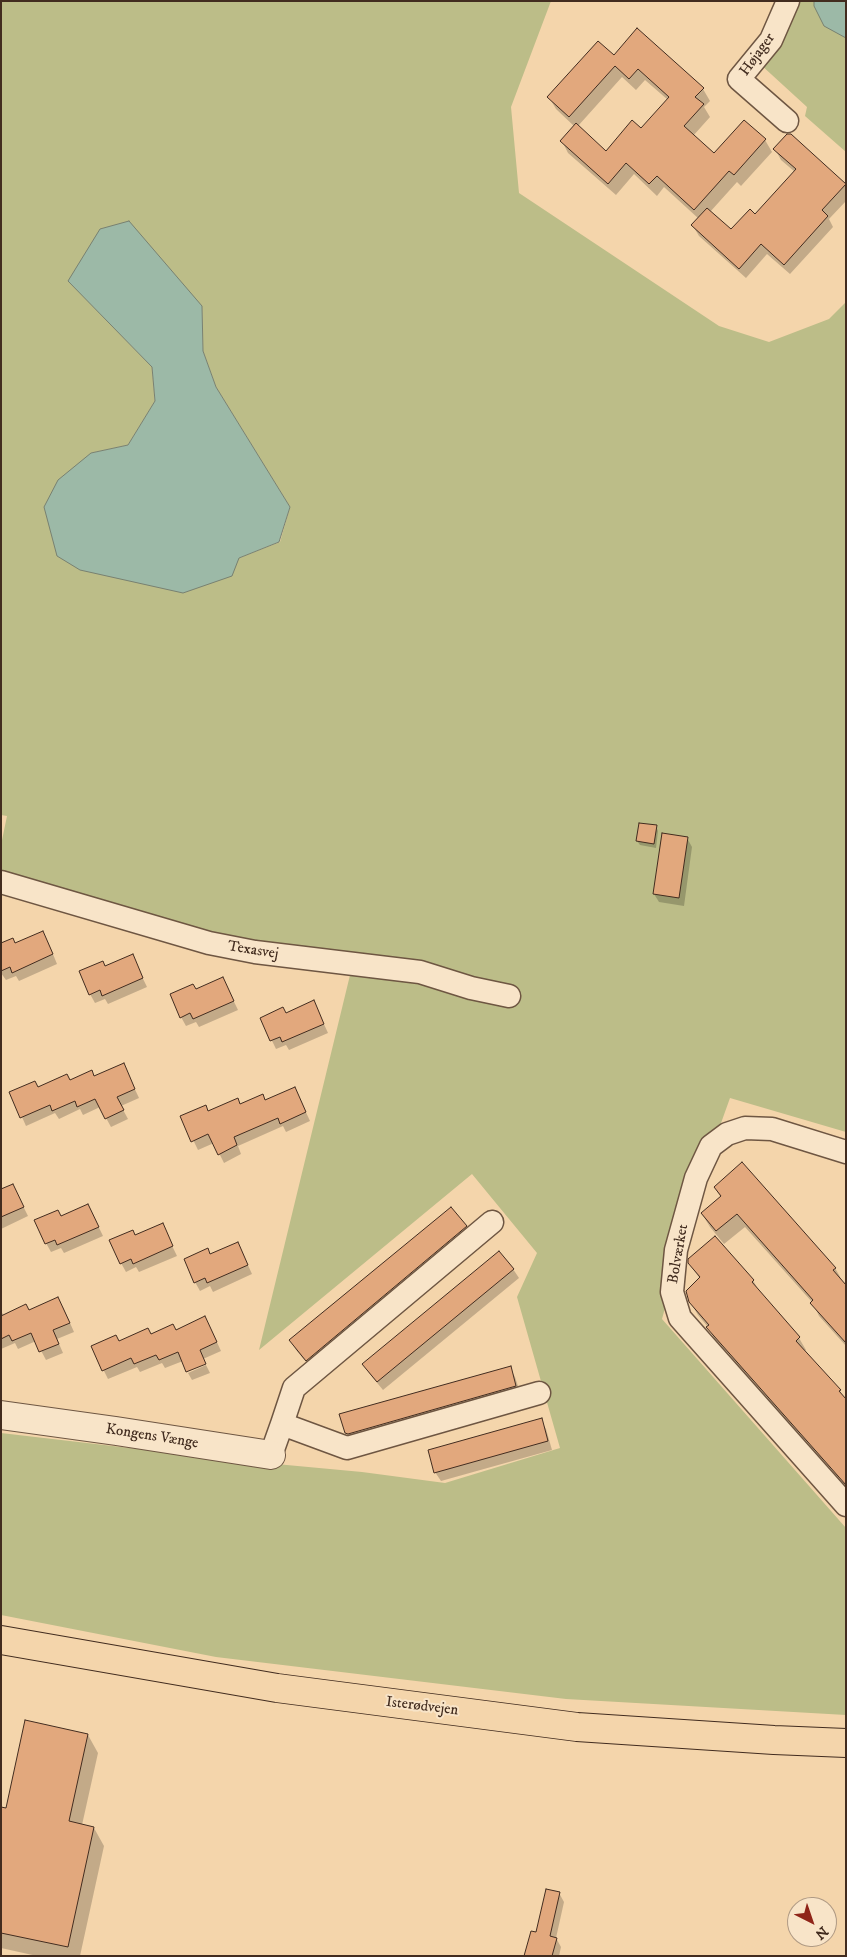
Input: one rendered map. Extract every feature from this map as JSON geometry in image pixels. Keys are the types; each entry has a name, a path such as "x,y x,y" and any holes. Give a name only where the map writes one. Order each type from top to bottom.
{"highway":[{"name":"Isterødvejen","path":"1,1640 278,1688 577,1727 846,1743"}],"street":[{"name":"Højager","path":"787,121 739,79 771,40 788,1"},
{"name":"Texasvej","path":"1,882 208,943 255,952 420,972 470,988 509,996"},
{"name":"Bolværket","path":"846,1152 772,1129 745,1128 727,1134 711,1146 696,1178 676,1250 672,1292 680,1318 846,1505"},
{"name":"Kongens Vænge","path":"1,1415 272,1455 294,1388 492,1222"},
{"path":"282,1424 347,1448 539,1393"}],"green space":[{"path":"1,1 551,1 511,107 519,193 719,326 769,342 829,319 846,302 846,1132 730,1098 697,1190 662,1319 846,1528 846,1715 566,1699 216,1657 1,1615 1,1433 233,1460 362,1472 445,1483 560,1448 517,1297 537,1253 472,1174 259,1350 351,971 1,875 1,845 7,816 1,815","holes":["69,281 202,306 203,351 216,387 290,507 280,542 239,558 91,453 128,445 155,401 152,367"]},
{"path":"795,1 846,1 846,152 805,116 807,107 760,64"}],"shaded area":[{"path":"814,1 846,1 846,38 824,26 814,6"},
{"path":"129,221 202,306 203,351 216,387 290,507 279,542 239,558 232,576 183,593 80,570 57,556 44,507 58,480 91,453 128,445 155,401 152,367 68,281 100,229"}],"building":[{"path":"637,28 704,88 695,97 704,104 684,126 714,153 744,120 766,139 734,175 729,171 694,210 657,176 649,184 626,163 608,184 560,141 576,123 606,151 632,120 641,128 669,97 638,69 629,79 615,66 569,117 547,97 598,41 614,55"},
{"path":"787,134 791,134 846,184 822,210 828,216 784,265 761,244 739,269 691,225 707,208 731,229 750,209 755,214 796,169 773,149"},
{"path":"639,823 657,825 654,844 636,841"},
{"path":"662,833 688,837 679,898 653,894"},
{"path":"43,931 53,954 12,973 10,967 1,971 1,943 13,938 15,943"},
{"path":"133,954 143,978 102,996 100,990 89,995 79,971 103,961 105,966"},
{"path":"223,977 234,1001 193,1019 190,1013 180,1018 170,994 193,984 196,989"},
{"path":"314,1000 324,1024 282,1042 280,1037 270,1041 260,1018 283,1007 286,1013"},
{"path":"124,1063 135,1089 117,1097 124,1110 105,1119 95,1099 77,1107 75,1101 52,1111 50,1105 20,1118 9,1092 35,1081 38,1087 67,1074 70,1080 92,1070 94,1076"},
{"path":"295,1087 306,1112 280,1124 278,1118 234,1137 237,1145 218,1155 208,1134 191,1142 180,1116 206,1105 208,1111 238,1098 240,1104 263,1094 265,1100"},
{"path":"742,1162 836,1268 833,1270 846,1285 846,1343 810,1303 813,1300 737,1214 716,1231 701,1213 721,1196 714,1187"},
{"path":"13,1184 24,1207 1,1217 1,1189"},
{"path":"88,1204 99,1227 57,1245 55,1240 45,1244 34,1220 58,1210 61,1216"},
{"path":"451,1207 467,1226 306,1361 289,1340"},
{"path":"163,1223 173,1246 133,1264 131,1259 120,1264 109,1240 133,1230 135,1235"},
{"path":"715,1236 754,1280 752,1282 800,1337 796,1341 841,1390 839,1391 846,1399 846,1485 706,1327 709,1325 689,1302 686,1291 700,1277 688,1263 688,1259"},
{"path":"238,1242 248,1265 207,1283 205,1278 194,1283 184,1259 208,1248 210,1254"},
{"path":"499,1251 514,1269 377,1382 362,1364"},
{"path":"58,1297 70,1323 53,1330 59,1344 39,1352 31,1333 12,1341 9,1335 1,1339 1,1316 26,1304 29,1310"},
{"path":"205,1316 217,1342 200,1350 206,1364 186,1372 178,1352 159,1360 156,1355 134,1364 131,1358 102,1371 91,1346 116,1335 119,1341 148,1328 151,1334 173,1324 176,1330"},
{"path":"511,1366 516,1386 348,1434 345,1433 339,1414"},
{"path":"542,1418 548,1441 434,1473 428,1450"},
{"path":"25,1720 88,1734 69,1821 94,1827 68,1947 1,1933 1,1807 6,1808"},
{"path":"546,1889 560,1892 550,1936 557,1938 552,1956 524,1956 531,1931 536,1932"}]}
